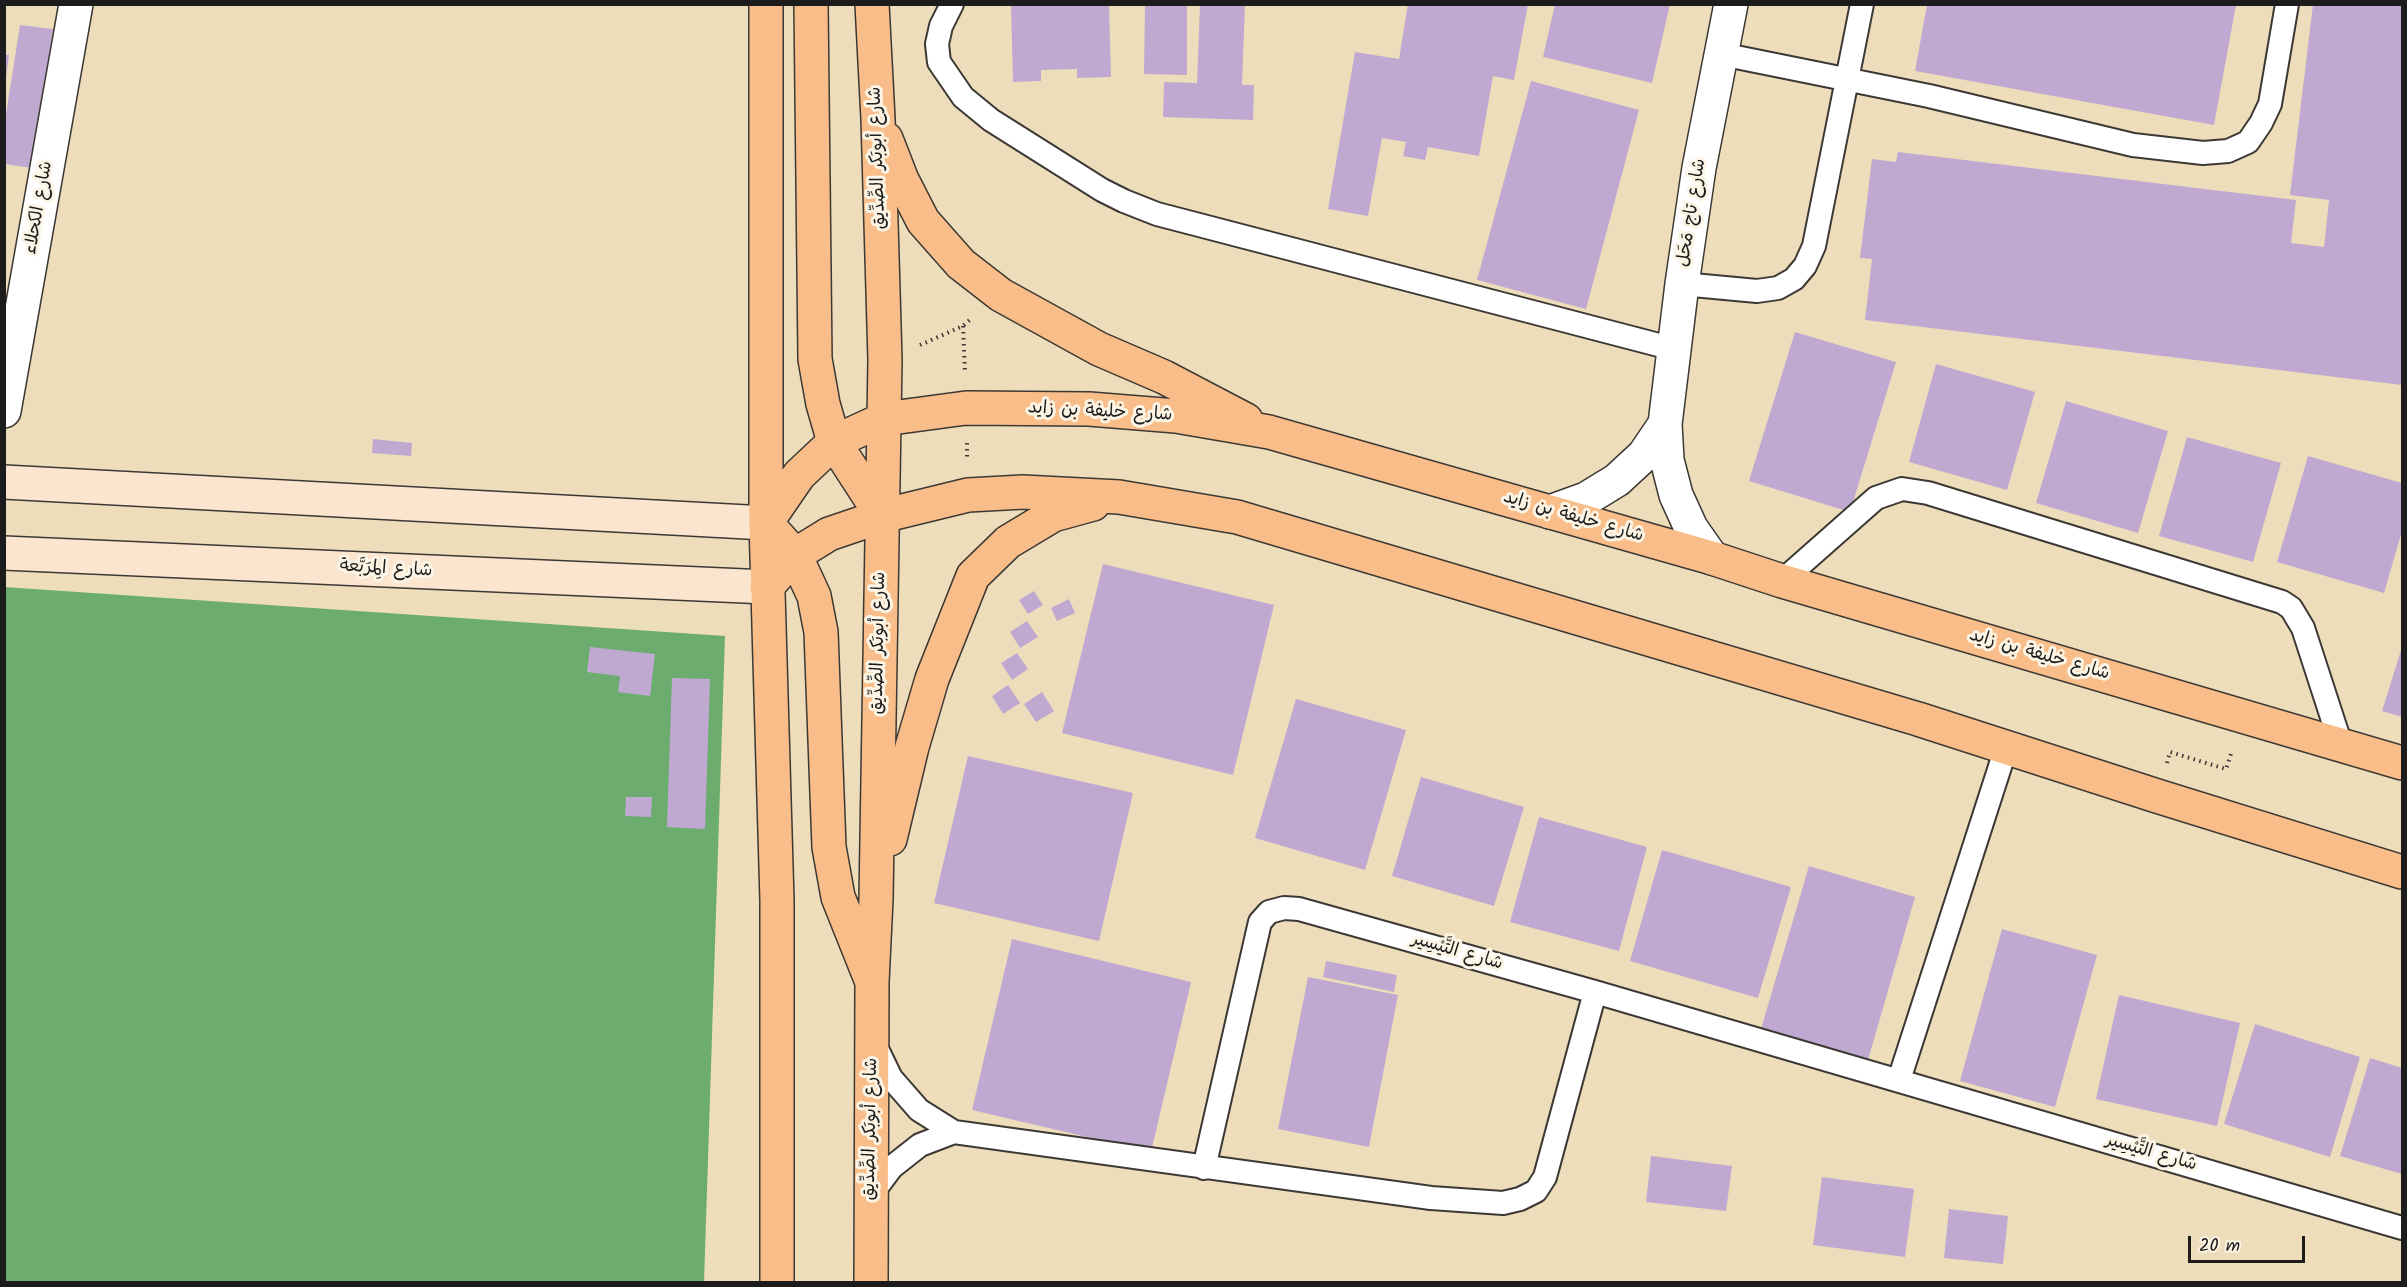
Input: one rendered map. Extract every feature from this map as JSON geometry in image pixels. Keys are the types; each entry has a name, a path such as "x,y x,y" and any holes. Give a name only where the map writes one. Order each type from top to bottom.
{"main road":[{"path":"766,4 766,523 777,900 777,1282"},
{"path":"811,4 815,359 823,404 834,442 882,516"},
{"name":"شارع أبوبَكر الصِّدِّيق","path":"871,1282 872,982 876,899 885,360 872,4"},
{"path":"878,119 902,180 923,221 969,270 1001,295 1099,349 1202,395 1269,432"},
{"name":"شارع خليفة بن زايد","path":"766,523 799,475 834,442 884,419 966,408 1089,409 1165,415 1269,432 1712,558 1782,581 2403,763"},
{"path":"767,587 795,555 829,534 882,516 968,495 1023,492 1119,497 1237,516 1918,718 2157,796 2403,872"},
{"path":"876,899 912,747 932,679 973,576 1008,542 1053,515 1119,497"},
{"path":"766,523 795,555 814,596 821,632 829,847 838,897 872,982"}],"street":[{"name":"شارع الكحلاء","path":"4,411 76,4"},
{"name":"شارع تاج مَحَل","path":"1712,558 1691,528 1676,495 1667,460 1665,424 1699,168 1731,4"},
{"name":"شارع تاج مَحَل","path":"1550,512 1586,499 1617,480 1644,454 1665,424"},
{"path":"4,482 766,523"},
{"name":"شارع المِرَبَّعة","path":"4,553 767,587"}],"lane":[{"path":"952,4 939,35 937,44 939,62 963,97 991,120 1102,190 1124,201 1156,214 1674,349"},
{"path":"1682,284 1757,291 1778,288 1794,279 1805,266 1814,246 1862,4"},
{"path":"1721,54 1929,96 2133,145 2203,153 2228,151 2248,142 2270,104 2287,4"},
{"path":"1782,581 1876,498 1902,489 1928,493 2282,602 2291,608 2303,628 2341,745"},
{"path":"1899,1080 2006,748"},
{"name":"شارع التَّيْسِير","path":"1204,1168 1260,922 1269,912 1284,908 1299,909 1595,992 2403,1228"},
{"path":"873,1040 891,1078 919,1110 954,1132 1431,1198 1503,1203 1520,1199 1536,1191 1545,1178 1595,992"},
{"path":"871,1196 892,1167 920,1145 954,1132"}],"path":[{"path":"963,326 968,495"},
{"path":"2157,796 2170,752 2226,770 2243,716"}],"green space":[{"path":"4,587 725,636 704,1282 5,1282"}],"building":[{"path":"1011,4 1109,4 1111,77 1077,78 1077,69 1041,70 1041,81 1013,82"},
{"path":"1145,4 1187,4 1187,75 1144,74"},
{"path":"1200,4 1245,4 1242,85 1254,85 1253,120 1163,117 1164,82 1197,83"},
{"path":"1408,4 1528,4 1514,80 1493,76 1479,156 1428,147 1425,160 1403,156 1406,142 1382,138 1368,216 1328,209 1355,52 1399,59"},
{"path":"1555,4 1670,4 1652,83 1543,57"},
{"path":"2313,4 2402,4 2402,385 1865,320 1872,259 1860,258 1872,159 1896,162 1898,152 2296,200 2291,243 2324,247 2329,200 2290,195"},
{"path":"1927,5 2236,5 2214,125 1915,71"},
{"path":"20,25 53,29 32,168 4,164 4,127"},
{"path":"4,55 9,55 6,79 4,79"},
{"path":"1531,81 1639,110 1586,309 1477,280"},
{"path":"1795,332 1896,362 1850,512 1749,481"},
{"path":"1936,364 2035,392 2007,490 1909,462"},
{"path":"2066,401 2168,431 2138,533 2036,503"},
{"path":"2187,437 2281,463 2253,562 2159,536"},
{"path":"373,439 412,443 411,456 372,453"},
{"path":"2308,456 2402,483 2402,531 2384,593 2277,562"},
{"path":"1103,564 1274,605 1233,775 1062,733"},
{"path":"1034,591 1043,605 1028,614 1019,600"},
{"path":"1069,599 1075,613 1057,621 1051,608"},
{"path":"1027,621 1038,637 1020,648 1010,632"},
{"path":"590,647 655,654 650,696 618,692 620,676 587,672"},
{"path":"2402,647 2402,717 2382,711"},
{"path":"1017,653 1028,669 1012,680 1001,663"},
{"path":"672,678 710,679 705,829 667,827"},
{"path":"1008,685 1020,703 1003,714 992,696"},
{"path":"1042,692 1054,711 1036,722 1024,704"},
{"path":"1296,699 1406,730 1365,870 1255,838"},
{"path":"968,756 1133,793 1099,941 934,903"},
{"path":"1421,777 1524,807 1494,906 1392,876"},
{"path":"626,797 652,797 651,817 625,816"},
{"path":"1539,817 1647,847 1619,951 1510,922"},
{"path":"1662,850 1791,887 1758,998 1630,961"},
{"path":"1809,866 1915,897 1868,1060 1761,1029"},
{"path":"2002,929 2097,955 2055,1107 1960,1081"},
{"path":"1012,939 1191,982 1151,1152 972,1110"},
{"path":"1326,961 1397,975 1394,992 1323,977"},
{"path":"1308,977 1398,995 1369,1147 1278,1129"},
{"path":"2119,995 2240,1023 2217,1126 2096,1099"},
{"path":"2255,1024 2360,1057 2330,1157 2224,1124"},
{"path":"2370,1058 2402,1068 2402,1174 2340,1156"},
{"path":"1651,1156 1732,1166 1726,1211 1646,1202"},
{"path":"1822,1177 1914,1189 1905,1257 1813,1245"},
{"path":"1949,1209 2008,1216 2003,1264 1944,1258"}]}
